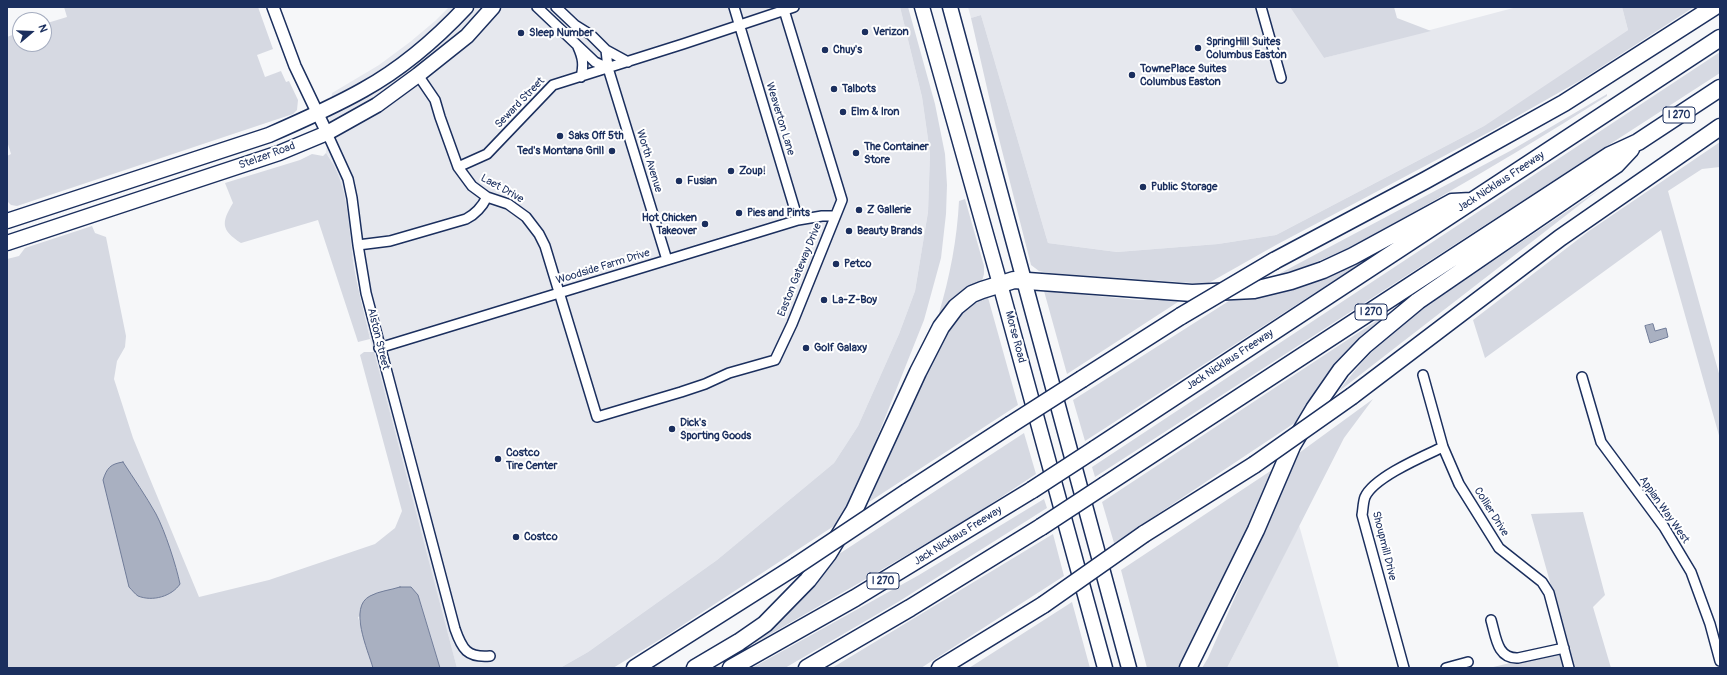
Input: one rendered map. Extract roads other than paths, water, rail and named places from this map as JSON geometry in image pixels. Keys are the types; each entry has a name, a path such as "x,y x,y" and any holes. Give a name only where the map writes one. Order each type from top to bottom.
{"highway":[{"path":"635,668 796,566 1010,425 1181,316 1274,261 1426,180 1564,103 1714,7"},
{"name":"Jack Nicklaus Freeway","path":"731,668 855,598 1032,490 1720,38"},
{"name":"I 270","path":"807,668 910,608 1041,527 1604,159 1638,142 1720,88"},
{"path":"940,668 1043,605 1144,534 1254,465 1352,396 1560,238 1720,127"},
{"path":"1188,668 1256,530 1292,446 1314,409 1341,370 1365,345 1418,301 1616,165 1638,142"},
{"path":"695,668 739,642 765,624 808,580 828,554 854,511 918,372 941,327 956,307 964,300 982,290 1014,280 1141,291 1192,293 1254,290 1291,281 1323,270 1354,256 1452,202 1471,201"}],"main road":[{"name":"Stelzer Road","path":"7,221 269,135 317,113 364,90 407,60 452,22 466,7"},
{"name":"Stelzer Road","path":"7,243 279,153 327,133 377,105 418,75 467,36 493,7"},
{"name":"Morse Road","path":"922,7 1000,284 1105,668"},
{"name":"Morse Road","path":"950,7 1129,668"}],"street":[{"name":"Alston Street","path":"273,7 294,66 348,178 366,293 460,644 468,652 478,657 490,656"},
{"path":"537,7 595,62 608,68"},
{"path":"556,7 576,25 591,35 606,50 628,62"},
{"path":"734,7 739,25"},
{"name":"Seward Street","path":"458,167 487,154 553,85 628,62 794,7"},
{"path":"1261,7 1281,78"},
{"name":"Easton Gateway Drive","path":"597,417 687,390 728,373 775,360 792,324 842,200 784,10"},
{"name":"Weaverton Lane","path":"739,25 798,220"},
{"path":"577,44 583,58 584,66 581,77"},
{"name":"Worth Avenue","path":"606,50 608,68 667,260"},
{"name":"Laet Drive","path":"418,75 435,100 458,167 472,186 487,197 508,204 526,217 535,228 545,246 597,417"},
{"path":"358,246 390,241 466,219 474,215 483,206 487,197"},
{"name":"Woodside Farm Drive","path":"380,348 798,220 822,216 835,216"},
{"name":"Collier Drive","path":"1423,374 1443,447 1459,484 1499,548 1542,582 1549,593 1569,668"},
{"name":"Appian Way West","path":"1582,377 1601,442 1664,527 1691,572 1710,624 1720,661"},
{"name":"Shoupmill Drive","path":"1404,668 1362,515 1365,497 1377,482 1419,458 1443,447"},
{"path":"1492,620 1500,648 1504,655 1510,659 1564,648"},
{"path":"1446,668 1468,662"}],"water":[{"path":"1653,324 1655,331 1666,328 1668,337 1650,343 1645,326"},
{"path":"123,462 156,514 176,567 180,584 172,592 162,597 144,598 138,596 129,587 103,480 106,472 112,465"},
{"path":"400,587 411,587 418,595 440,668 373,668 361,629 360,609 370,596"}],"place":[{"name":"Verizon","path":"865,32"},
{"name":"Sleep Number","path":"521,33"},
{"name":"SpringHill Suites Columbus Easton","path":"1198,48"},
{"name":"Chuy's","path":"825,50"},
{"name":"TownePlace Suites Columbus Easton","path":"1132,75"},
{"name":"Talbots","path":"834,89"},
{"name":"Elm & Iron","path":"843,112"},
{"name":"Saks Off 5th","path":"560,136"},
{"name":"Ted's Montana Grill","path":"612,151"},
{"name":"The Container Store","path":"856,153"},
{"name":"Zoup!","path":"731,171"},
{"name":"Fusian","path":"679,181"},
{"name":"Public Storage","path":"1143,187"},
{"name":"Z Gallerie","path":"859,210"},
{"name":"Pies and Pints","path":"739,213"},
{"name":"Hot Chicken Takeover","path":"705,224"},
{"name":"Beauty Brands","path":"849,231"},
{"name":"Petco","path":"836,264"},
{"name":"La-Z-Boy","path":"824,300"},
{"name":"Golf Galaxy","path":"806,348"},
{"name":"Dick's Sporting Goods","path":"672,429"},
{"name":"Costco Tire Center","path":"498,459"},
{"name":"Costco","path":"516,537"}]}
